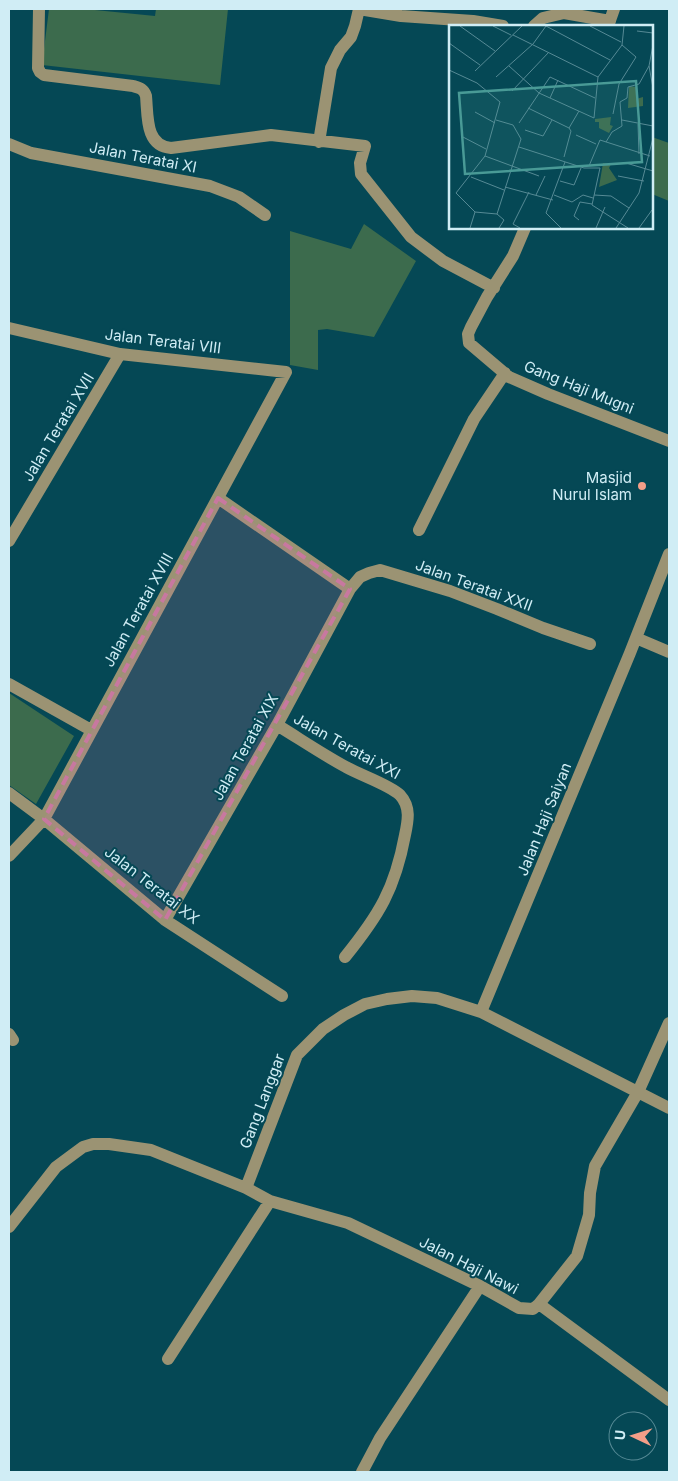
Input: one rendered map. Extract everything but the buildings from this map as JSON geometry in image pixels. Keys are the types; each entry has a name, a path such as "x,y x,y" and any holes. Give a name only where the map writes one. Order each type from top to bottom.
{"street":[{"path":"39,9 38,68 40,72 44,75 140,88 145,92 146,96 152,139 163,148 271,135 365,146 360,163 361,174 411,237 443,261 494,288"},
{"path":"319,142 331,68 340,50 351,37 359,9 401,16 473,20 498,25"},
{"path":"535,25 543,18 564,13 611,19"},
{"name":"Jalan Teratai XI","path":"9,144 31,153 210,186 239,197 265,215"},
{"path":"505,373 469,343 468,334 513,256 526,229"},
{"name":"Jalan Teratai VIII","path":"9,328 120,354 286,372"},
{"name":"Jalan Teratai XVII","path":"9,541 120,354"},
{"name":"Jalan Teratai XVIII","path":"9,856 44,819 286,372"},
{"name":"Gang Haji Mugni","path":"419,530 474,419 505,373 509,377 548,394 669,441"},
{"path":"218,498 350,588"},
{"name":"Jalan Haji Saiyan","path":"481,1012 669,554"},
{"name":"Jalan Teratai XXII","path":"350,588 360,577 369,572 380,570 450,591 543,628 590,644"},
{"name":"Jalan Teratai XIX","path":"165,920 277,725 350,588"},
{"path":"636,638 669,652"},
{"path":"9,684 92,730"},
{"name":"Jalan Teratai XXI","path":"277,725 346,767 395,792 404,800 407,806 408,820 402,855 386,900 375,918 345,957"},
{"name":"Jalan Teratai XX","path":"9,792 165,920 282,996"},
{"name":"Gang Langgar","path":"246,1188 297,1054 323,1029 365,1004 412,996 437,998 481,1012 669,1108"},
{"path":"669,1023 638,1092 595,1166 590,1193 589,1215 577,1256 539,1304 669,1400"},
{"path":"9,1226 56,1167 83,1147 93,1144 109,1144 151,1150 246,1188"},
{"name":"Jalan Haji Nawi","path":"246,1188 270,1201 348,1223 480,1286 519,1308 532,1309 539,1304"},
{"path":"168,1359 270,1201"},
{"path":"362,1472 380,1438 480,1286"}],"highlighted area":[{"path":"218,498 350,589 165,920 44,819"}],"green space":[{"path":"49,9 85,9 155,16 156,9 228,9 220,85 42,65"},
{"path":"653,137 669,143 669,201 653,194"},
{"path":"364,224 416,261 374,337 327,329 318,330 318,370 290,365 290,231 351,249"},
{"path":"9,693 74,736 36,804 9,785"}],"place":[{"name":"Masjid Nurul Islam","path":"642,486"}]}
